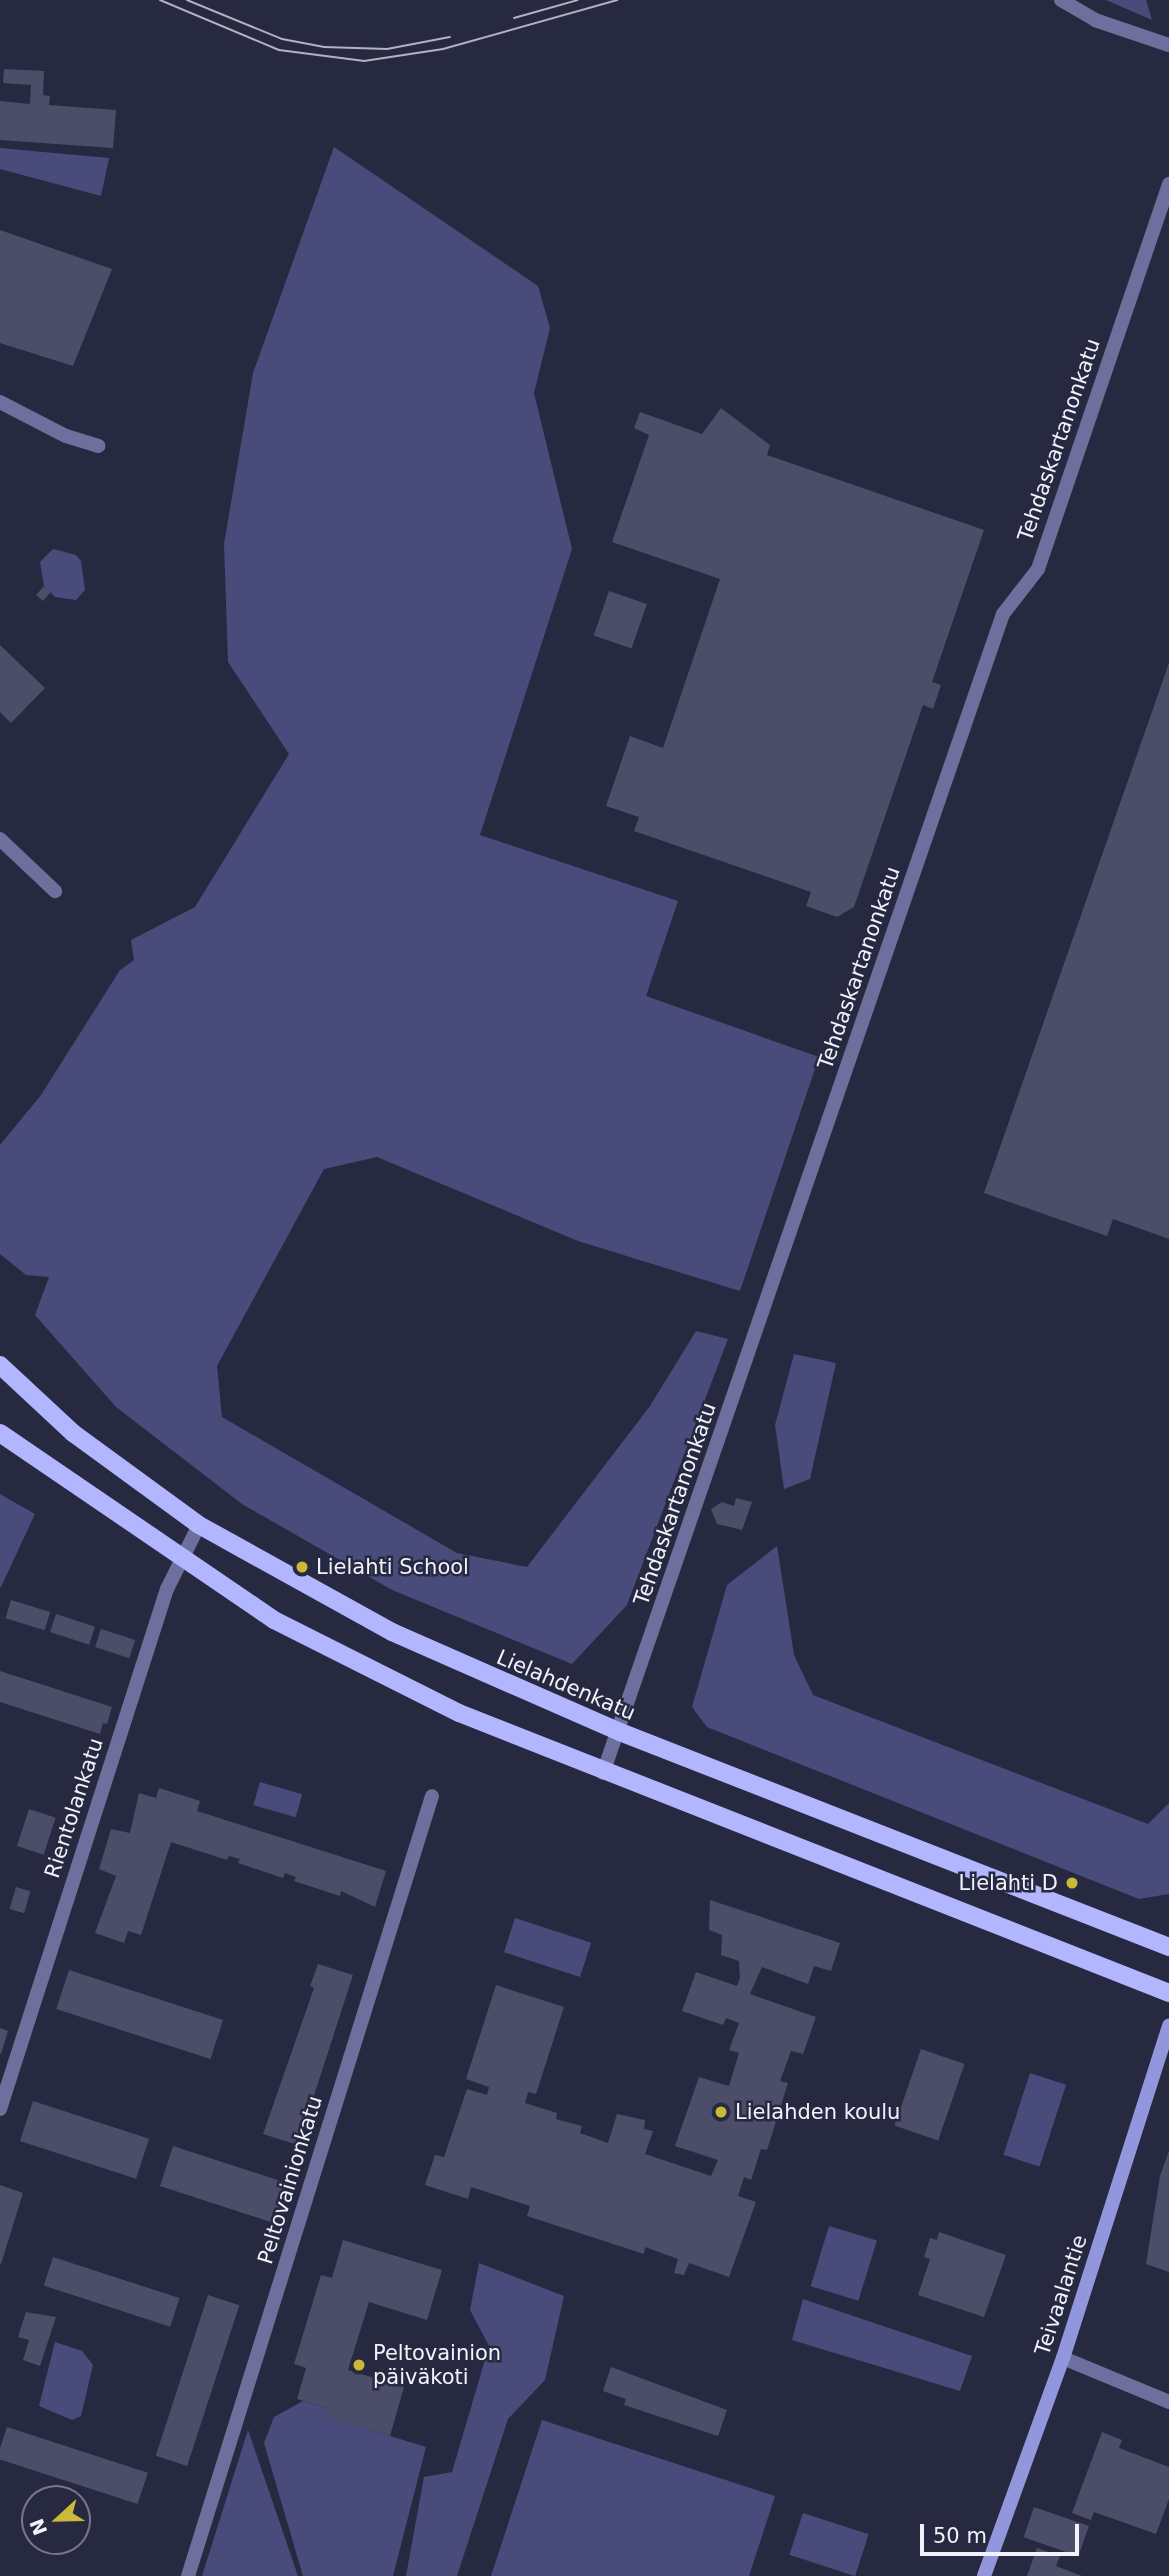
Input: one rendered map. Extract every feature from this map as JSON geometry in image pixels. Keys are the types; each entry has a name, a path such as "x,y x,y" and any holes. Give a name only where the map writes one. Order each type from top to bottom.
{"main road":[{"name":"Lielahdenkatu","path":"0,1365 72,1433 198,1525 392,1632 620,1732 1169,1947"},
{"path":"0,1433 183,1561 274,1620 347,1659 603,1773 1169,1993"},
{"name":"Teivaalantie","path":"984,2576 1063,2358 1169,2025"}],"street":[{"path":"1061,0 1095,20 1169,45"},
{"name":"Tehdaskartanonkatu","path":"603,1773 620,1732 1003,614 1038,569 1169,184"},
{"path":"0,402 66,436 98,446"},
{"path":"0,839 55,891"},
{"name":"Rientolankatu","path":"0,2109 167,1589 183,1561 198,1525"},
{"name":"Peltovainionkatu","path":"188,2576 432,1796"},
{"path":"1063,2358 1169,2402"}],"shaded area":[{"path":"1106,0 1146,0 1152,20"},
{"path":"334,147 538,286 550,328 534,393 572,549 480,835 678,901 646,996 819,1057 740,1291 578,1241 377,1157 324,1169 217,1366 222,1417 457,1553 527,1567 650,1406 696,1331 728,1339 627,1605 572,1664 392,1590 242,1504 116,1407 35,1315 49,1277 26,1275 0,1254 0,1145 41,1095 120,970 134,960 131,940 195,907 289,754 228,662 224,544 253,373"},
{"path":"0,148 109,158 101,196 0,169"},
{"path":"53,549 76,555 81,561 85,590 76,600 55,597 44,586 40,562"},
{"path":"794,1354 836,1363 810,1479 784,1489 775,1425"},
{"path":"0,1494 35,1514 1,1587 0,1587"},
{"path":"777,1546 794,1655 813,1695 1148,1824 1169,1803 1169,1894 1139,1899 707,1727 692,1707 727,1585"},
{"path":"260,1782 302,1794 296,1817 253,1805"},
{"path":"515,1918 591,1943 580,1977 504,1952"},
{"path":"1030,2073 1066,2085 1040,2167 1003,2155"},
{"path":"829,2226 877,2241 858,2301 811,2286"},
{"path":"479,2263 564,2296 545,2380 508,2419 457,2576 406,2576 424,2477 452,2472 489,2346 470,2310"},
{"path":"803,2299 972,2356 960,2391 792,2340"},
{"path":"55,2342 82,2351 93,2365 81,2416 72,2420 39,2406"},
{"path":"303,2401 330,2409 328,2417 426,2447 393,2576 303,2576 264,2443 274,2417"},
{"path":"542,2420 775,2496 749,2576 491,2576"},
{"path":"248,2430 298,2576 202,2576"},
{"path":"803,2513 869,2534 855,2576 789,2555"}],"building":[{"path":"4,69 44,71 43,95 50,96 49,105 116,110 113,148 0,140 0,101 30,104 31,85 3,83"},
{"path":"0,230 112,269 73,366 0,343"},
{"path":"721,408 770,445 767,455 984,530 932,682 941,685 933,709 923,705 854,907 837,917 806,906 811,892 634,831 639,817 606,806 630,736 663,748 720,579 612,542 649,435 634,428 640,412 702,434"},
{"path":"44,586 51,592 43,601 36,595"},
{"path":"609,591 647,604 632,648 594,635"},
{"path":"0,645 45,688 11,723 0,712"},
{"path":"1169,663 1169,1239 1113,1219 1107,1236 984,1193"},
{"path":"736,1498 752,1502 742,1530 717,1524 711,1509 722,1502 734,1506"},
{"path":"11,1600 50,1612 45,1630 5,1618"},
{"path":"56,1614 95,1627 89,1645 50,1632"},
{"path":"101,1629 135,1640 129,1658 95,1647"},
{"path":"0,1671 112,1707 107,1724 103,1723 100,1734 0,1702"},
{"path":"159,1788 200,1801 197,1811 386,1871 375,1907 341,1891 340,1896 294,1881 296,1877 285,1873 283,1878 238,1863 240,1859 229,1856 227,1860 171,1842 141,1935 128,1931 124,1943 95,1933 116,1876 99,1869 111,1829 130,1833 139,1793 156,1798"},
{"path":"29,1809 56,1818 44,1855 17,1846"},
{"path":"16,1887 30,1891 24,1913 10,1909"},
{"path":"710,1900 840,1943 831,1971 814,1966 808,1984 762,1967 750,1994 816,2017 803,2054 791,2051 780,2081 788,2083 767,2150 761,2149 751,2180 744,2177 738,2196 756,2202 729,2277 689,2263 684,2275 674,2273 678,2259 645,2247 644,2254 527,2216 530,2206 471,2187 468,2199 425,2185 435,2155 444,2157 467,2089 487,2095 489,2087 466,2079 496,1985 564,2007 536,2094 528,2092 525,2103 557,2113 556,2119 582,2126 580,2133 608,2143 617,2114 645,2120 644,2129 653,2131 645,2154 711,2176 718,2160 675,2146 699,2077 729,2086 739,2053 729,2050 739,2023 726,2018 723,2025 682,2011 696,1972 737,1986 740,1978 739,1961 721,1955 722,1935 709,1930"},
{"path":"318,1964 353,1975 298,2145 263,2134 314,1988 310,1986"},
{"path":"69,1970 223,2020 210,2059 56,2009"},
{"path":"0,2028 8,2031 1,2054 0,2054"},
{"path":"921,2049 964,2064 938,2141 895,2126"},
{"path":"33,2101 149,2139 136,2179 20,2141"},
{"path":"173,2146 289,2184 276,2224 160,2186"},
{"path":"1169,2151 1169,2272 1146,2264 1160,2176"},
{"path":"0,2185 23,2193 1,2264 0,2263"},
{"path":"939,2232 1006,2255 984,2317 918,2295 930,2259 924,2257 930,2238 937,2240"},
{"name":"Peltovainion päiväkoti","path":"343,2240 442,2270 427,2320 369,2302 348,2370 404,2387 390,2436 327,2417 330,2409 297,2399 306,2368 294,2364 321,2275 332,2278"},
{"path":"53,2257 179,2298 170,2327 44,2286"},
{"path":"208,2295 239,2305 187,2466 156,2456"},
{"path":"26,2312 56,2317 40,2366 23,2360 29,2340 18,2337"},
{"path":"611,2367 727,2410 718,2436 624,2405 626,2399 603,2391"},
{"path":"7,2427 148,2473 138,2504 91,2489 91,2485 79,2485 0,2459 0,2449"},
{"path":"1102,2432 1122,2440 1119,2448 1169,2467 1169,2499 1156,2534 1094,2512 1091,2520 1072,2513"},
{"path":"1034,2507 1089,2526 1078,2556 1024,2537"},
{"path":"1037,2548 1060,2556 1056,2566 1082,2576 1027,2576"}],"tram line":[{"path":"160,0 279,50 364,61 443,49 617,0"},
{"path":"187,0 282,39 324,47 387,49 450,37"},
{"path":"514,18 578,0"}],"place":[{"name":"Lielahti School","path":"302,1567"},
{"name":"Lielahti D","path":"1072,1883"},
{"name":"Lielahden koulu","path":"721,2112"},
{"name":"Peltovainion päiväkoti","path":"359,2365"}]}
